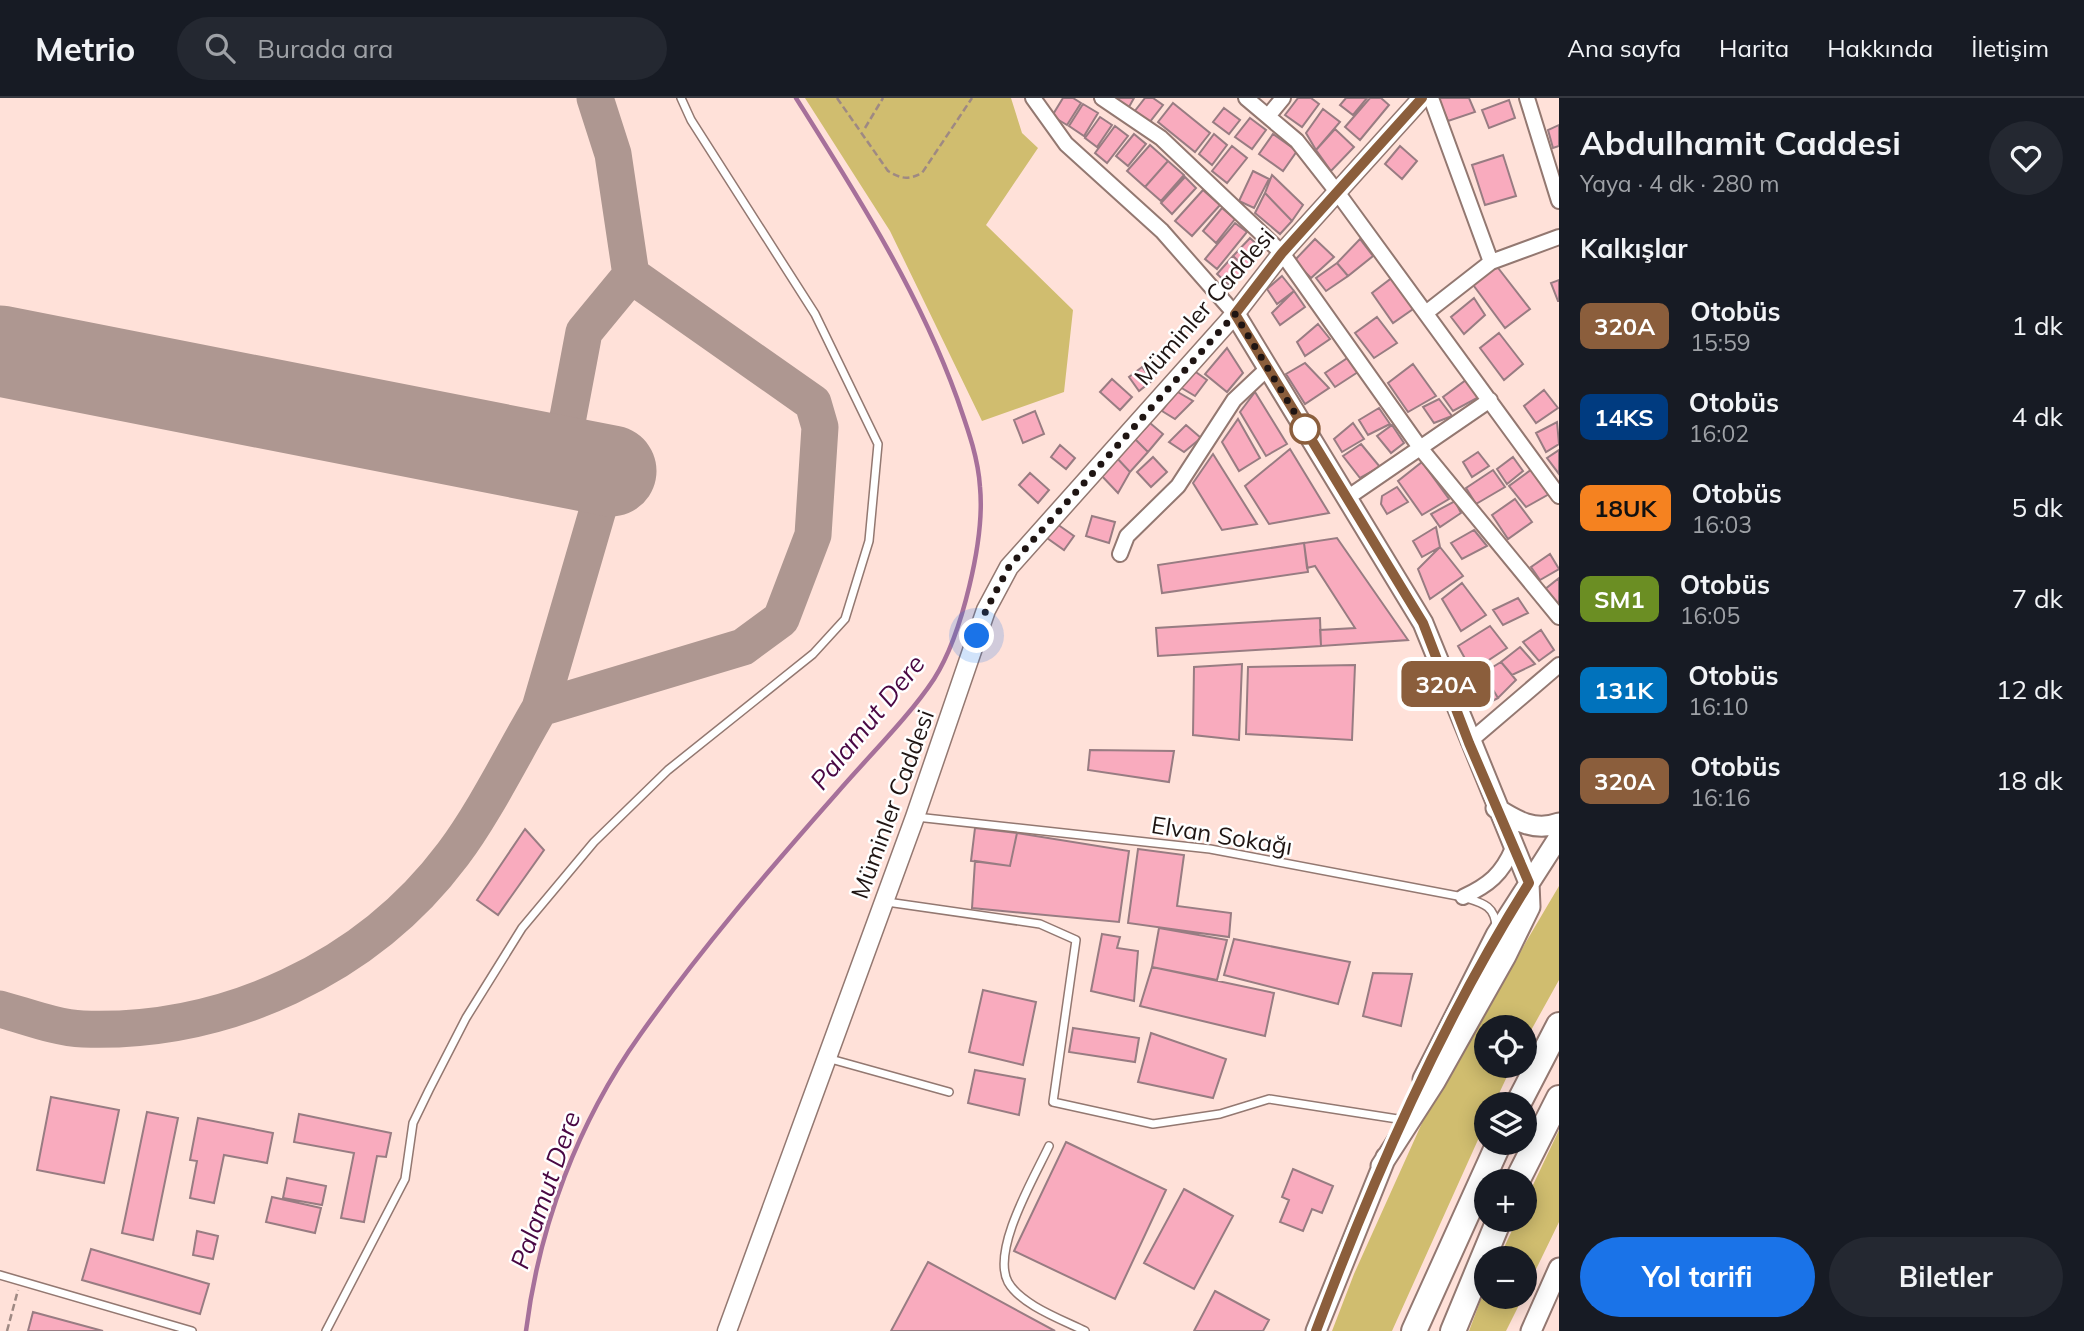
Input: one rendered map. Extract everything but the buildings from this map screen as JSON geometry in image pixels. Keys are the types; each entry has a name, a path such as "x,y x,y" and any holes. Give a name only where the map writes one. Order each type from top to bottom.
{"highway":[{"path":"1524,1092 1559,1025"},
{"path":"1523,1169 1559,1098"},
{"path":"1415,1331 1494,1155"},
{"path":"1455,1331 1478,1265 1493,1232"}],"main road":[{"path":"1235,314 1423,623 1469,743 1529,883 1530,907 1506,956 1435,1082 1381,1167"},
{"path":"1496,808 1517,822 1545,829 1559,823"},
{"path":"1316,1331 1381,1167 1454,1014 1496,935 1559,836"},
{"path":"1531,1331 1559,1268"}],"street":[{"path":"1033,98 1066,144 1162,231 1235,314"},
{"path":"1102,98 1161,138 1282,253 1421,449 1461,494 1559,617"},
{"path":"1246,98 1297,141 1427,312 1559,496"},
{"path":"1269,115 1283,98"},
{"path":"1527,98 1559,201"},
{"path":"1420,99 1491,262"},
{"name":"Müminler Caddesi","path":"727,1331 915,817 986,610 1009,567 1235,314 1282,253 1420,99"},
{"path":"1427,312 1491,262 1559,237"},
{"path":"1120,554 1127,536 1165,502 1192,467 1234,400 1268,368"},
{"path":"1347,499 1490,400"},
{"path":"1469,743 1559,665"},
{"path":"1463,897 1488,886 1504,868 1513,848"}],"lane":[{"path":"326,1331 405,1179 413,1123 429,1090 466,1018 522,928 594,842 668,770 813,654 845,619 869,541 878,444 815,314 691,120 681,98"},
{"name":"Elvan Sokağı","path":"915,817 1210,849 1463,897 1488,905 1496,916 1496,935"},
{"path":"883,901 1040,924 1076,940 1053,1102 1153,1124 1220,1114 1269,1099 1404,1120"},
{"path":"826,1058 949,1092"},
{"path":"1049,1146 1016,1216 1004,1257 1008,1282 1033,1305 1085,1331"},
{"path":"0,1275 191,1331"}],"path":[{"path":"837,98 888,171 900,179 922,173 972,98"},
{"path":"865,128 883,98"},
{"path":"7,1331 20,1281"}],"shaded area":[{"path":"805,98 1011,98 1022,133 1038,148 986,225 1073,310 1064,392 982,421 890,231"},
{"path":"1559,886 1559,980 1537,1020 1537,1015 1483,1015"},
{"path":"1474,1030 1474,1078 1506,1078 1500,1092 1474,1092 1474,1149 1392,1331 1332,1331 1354,1274 1431,1103"},
{"path":"1559,1130 1559,1222 1537,1267 1537,1246 1505,1246 1511,1232 1537,1232 1537,1177"},
{"path":"1477,1309 1517,1309 1506,1331 1469,1331"}],"waterway":[{"name":"Palamut Dere","path":"526,1331 532,1292 551,1214 580,1139 618,1068 686,972 735,911 900,723 934,679 954,638 975,559 981,508 979,475 957,398 905,281 796,98"}],"taxiway":[{"path":"595,98 613,154 631,275 813,403 820,427 813,535 781,619 743,647 540,708 606,482"},
{"path":"564,438 584,332 631,275"},
{"path":"0,1009 73,1028 136,1028 189,1020 240,1006 289,986 336,961 379,931 418,895 453,854 487,802 540,708"}],"runway":[{"path":"0,351 611,471"}],"bus line":[{"name":"320A","path":"1316,1331 1381,1167 1454,1014 1496,935 1529,883 1469,743 1423,623 1235,314 1282,253 1422,98"}],"route":[{"path":"977,636 986,610 1009,567 1039,530 1235,314 1307,433 1305,429"}]}
